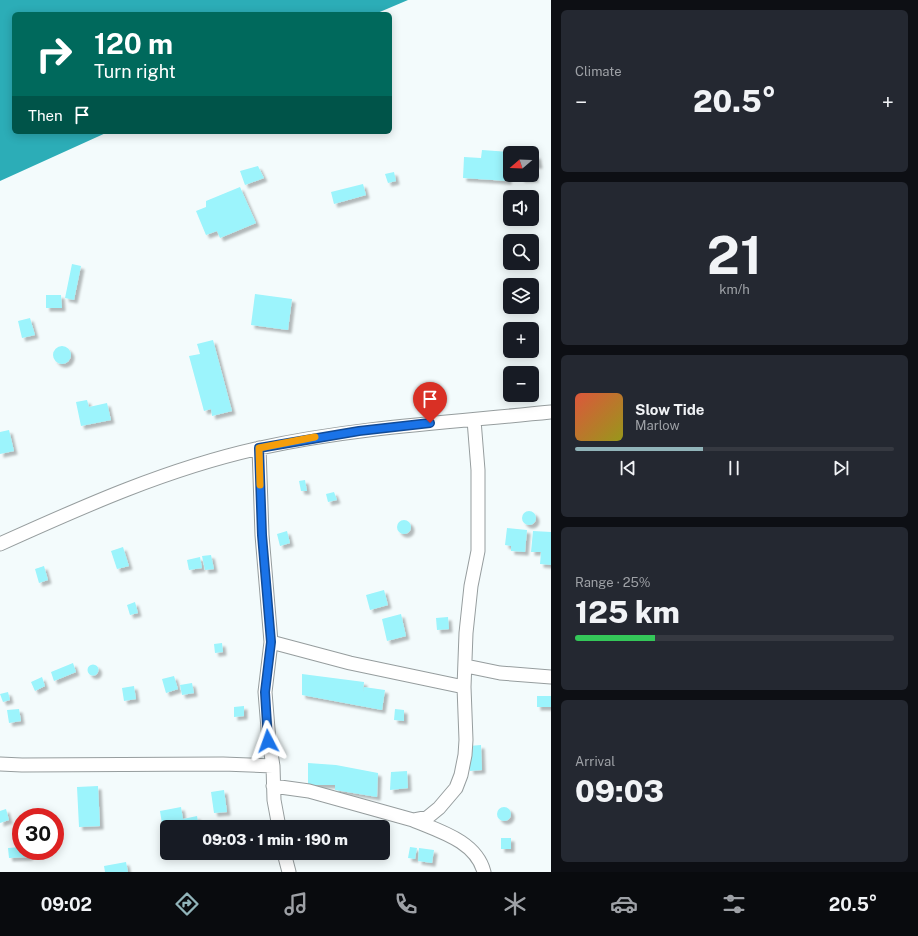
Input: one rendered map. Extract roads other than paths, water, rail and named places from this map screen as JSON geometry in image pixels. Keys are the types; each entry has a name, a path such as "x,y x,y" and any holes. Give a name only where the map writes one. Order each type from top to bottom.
{"street":[{"path":"0,544 104,498 171,472 259,448 319,436 386,427 551,412"},
{"path":"413,820 428,817 440,808 456,788 461,775 466,740 464,687 466,666 466,633 471,586 478,551 478,470 474,420"},
{"path":"259,448 262,535 271,642 265,692 268,741 273,766 273,786 278,820"},
{"path":"271,642 350,663 464,687"},
{"path":"466,666 500,673 551,676"},
{"path":"0,764 223,764 273,766"},
{"path":"273,786 309,791 413,820 457,839 470,848 484,872"},
{"path":"285,860 288,872"}],"water":[{"path":"0,0 408,0 380,12 12,12 12,134 104,134 0,181"}]}
